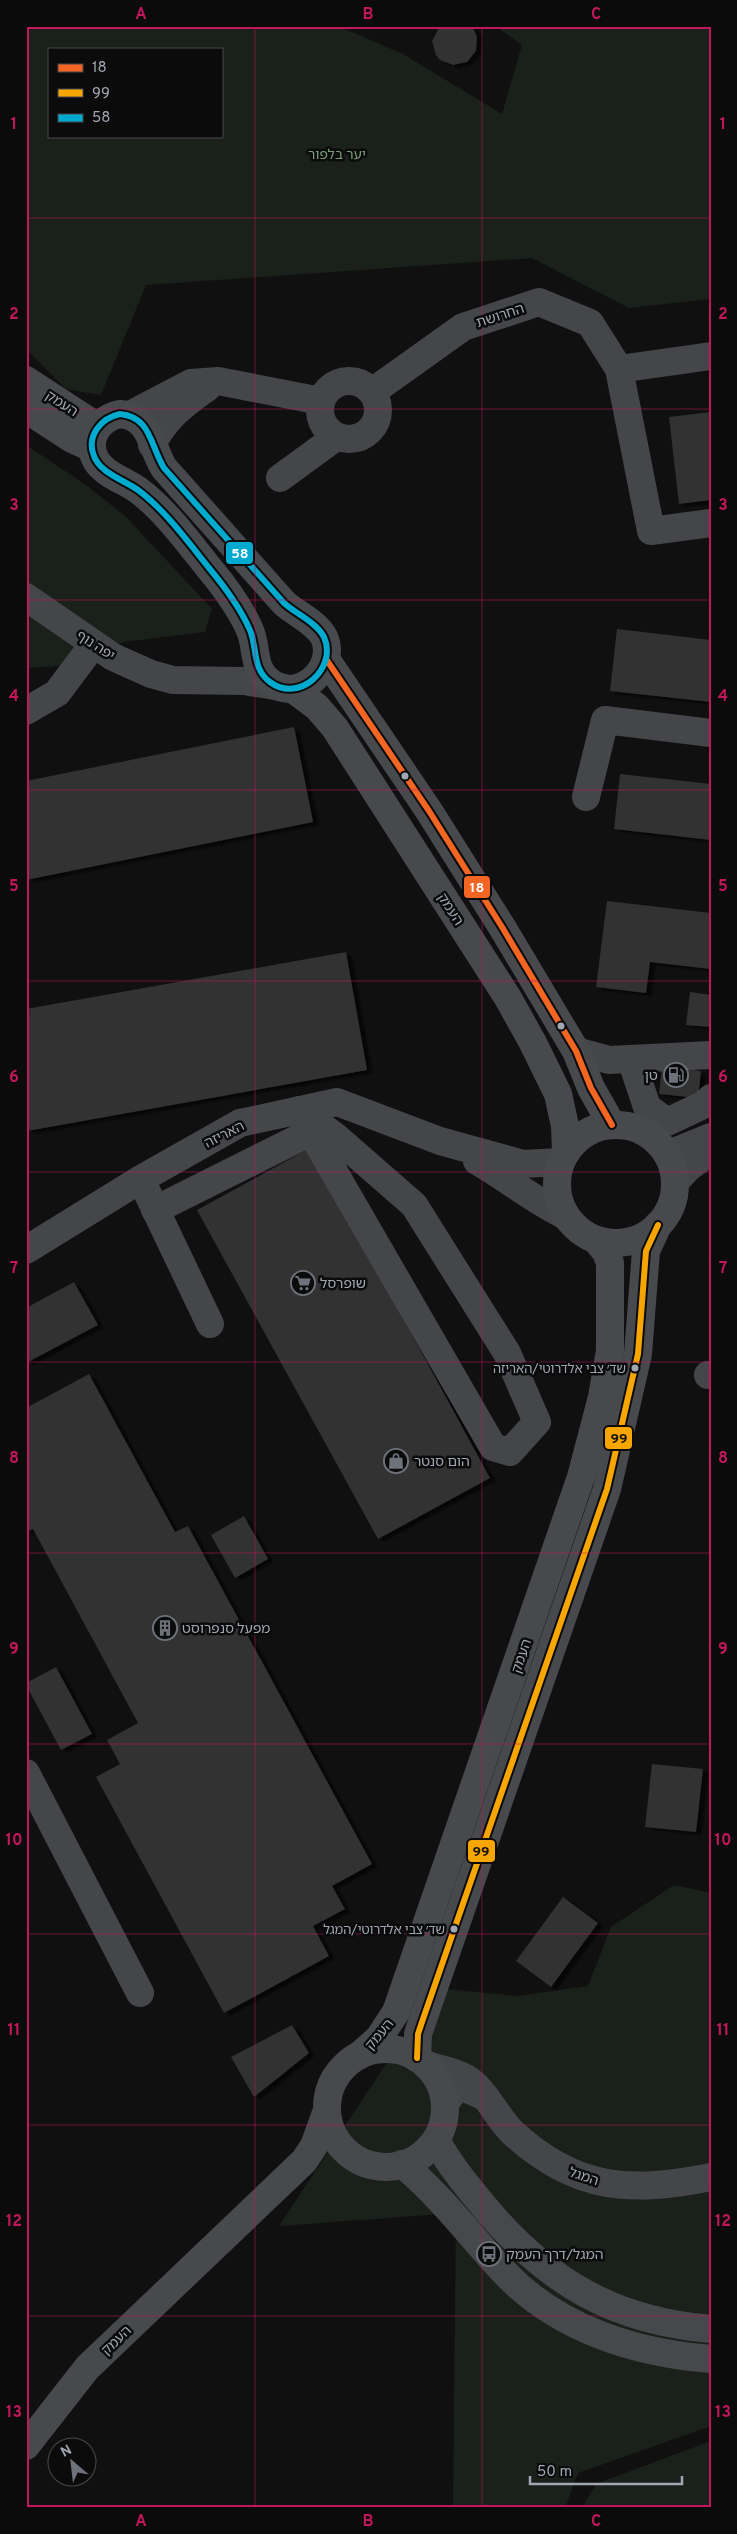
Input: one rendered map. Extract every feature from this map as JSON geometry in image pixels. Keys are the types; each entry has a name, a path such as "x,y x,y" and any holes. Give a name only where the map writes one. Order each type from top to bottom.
{"highway":[{"path":"436,2140 452,2169 502,2228 548,2271 583,2294 634,2315 676,2326 711,2329"},
{"path":"402,2164 425,2183 506,2273 529,2295 567,2320 598,2335 632,2346 668,2355 711,2359"}],"main road":[{"name":"העמק","path":"26,380 95,437"},
{"name":"העמק","path":"26,409 72,439 95,437"},
{"path":"95,437 110,416 130,415 146,426 152,444 164,468 284,602 296,614 316,626 323,636 327,648 322,671 315,680 304,686 287,688"},
{"name":"העמק","path":"95,437 94,458 100,466 138,490 158,508 210,569 243,615 250,630 256,664 262,674 270,683 287,688 307,698 335,728 508,998 558,1094 565,1126 564,1157"},
{"path":"326,659 429,812 502,927 576,1051 591,1088 612,1125"},
{"path":"612,1125 628,1126 656,1140 666,1152 672,1166 675,1182 673,1198 667,1213 658,1226 642,1237 624,1242 596,1240 579,1230 566,1216 560,1204 557,1190 558,1175 564,1157 586,1134 612,1125"},
{"name":"העמק","path":"422,2062 418,2034 607,1489 638,1354 646,1251 658,1226"},
{"name":"העמק","path":"360,2055 379,2038 396,2012 581,1477 602,1397 610,1351 610,1263 606,1252 596,1240"},
{"path":"390,2049 401,2051 422,2062 438,2080 445,2103 442,2127 436,2140 420,2156 402,2164 384,2167 371,2165 349,2154 333,2134 327,2110 328,2098 338,2075 345,2066 360,2055 390,2049"},
{"name":"העמק","path":"26,2446 87,2368 304,2161 314,2146 327,2110"},
{"name":"העמק","path":"238,2222 310,2173 349,2154"}],"street":[{"name":"החרושת","path":"372,392 463,328 539,302 590,323 619,369 651,531 711,523"},
{"path":"619,369 711,356"},
{"path":"130,415 191,384 218,381 321,401"},
{"path":"152,444 161,426 190,400 218,381"},
{"path":"348,381 357,382 372,392 378,410 372,429 364,436 355,439 336,437 329,432 321,418 321,401 332,387 348,381"},
{"path":"280,478 336,437"},
{"name":"יפה נוף","path":"26,597 93,645 132,667 173,680 244,681 287,688"},
{"path":"26,711 57,693 93,645"},
{"name":"יפה נוף","path":"173,680 222,672 242,660 253,647"},
{"path":"586,797 606,720 711,733"},
{"path":"576,1051 608,1060 711,1055"},
{"path":"631,1059 647,1107 667,1122 703,1105 711,1098"},
{"name":"האריזה","path":"26,1250 141,1179 240,1123 305,1121 337,1102 440,1141 523,1164 564,1157"},
{"path":"305,1121 335,1136 414,1205 507,1353 537,1422 510,1452 493,1447 305,1121"},
{"path":"155,1210 305,1121"},
{"path":"666,1152 676,1151 711,1137"},
{"name":"האריזה","path":"440,1141 501,1174 546,1207 566,1216"},
{"path":"675,1182 688,1168 711,1151"},
{"path":"141,1179 210,1324"},
{"path":"26,1773 140,1994"},
{"name":"המגל","path":"422,2062 466,2078 485,2097 512,2132 548,2161 581,2178 624,2186 667,2186 711,2177"},
{"name":"המגל","path":"445,2103 454,2092 463,2087 485,2097"}],"green space":[{"name":"יער בלפור","path":"26,26 338,26 403,54 502,114 522,45 495,26 711,26 711,299 629,308 532,258 146,285 101,395 66,389 26,349"},
{"path":"26,445 86,485 125,516 212,609 205,632 123,642 77,665 26,668"},
{"path":"674,1885 711,1893 711,2426 578,2473 565,2508 453,2508 456,2213 279,2226 436,1988 517,1996 588,1986 611,1927"},
{"path":"711,2441 711,2508 582,2508 596,2484"}],"building":[{"path":"440,26 470,26 474,30 477,37 476,51 467,62 453,65 440,60 436,55 432,41"},
{"path":"711,412 711,500 679,504 669,417"},
{"path":"617,629 711,640 711,702 610,691"},
{"path":"294,727 313,822 26,880 26,781"},
{"path":"620,774 711,784 711,840 614,829"},
{"path":"607,901 711,913 711,969 650,962 646,993 596,987"},
{"path":"346,952 367,1070 27,1131 26,1009"},
{"path":"690,992 711,995 711,1027 686,1025"},
{"path":"662,1067 701,1071 698,1098 659,1094"},
{"path":"310,1148 490,1478 378,1539 197,1210"},
{"path":"74,1282 98,1325 26,1363 26,1308"},
{"name":"מפעל סנפרוסט","path":"89,1374 175,1532 188,1526 372,1864 332,1886 345,1909 313,1926 329,1956 224,2013 96,1777 120,1764 107,1740 138,1723 33,1529 26,1532 26,1408"},
{"path":"244,1516 268,1559 235,1578 211,1535"},
{"path":"56,1667 92,1734 61,1750 26,1685 26,1683"},
{"path":"652,1764 703,1769 696,1832 645,1827"},
{"path":"563,1897 598,1923 551,1987 516,1961"},
{"path":"292,2025 309,2053 254,2097 231,2057"}],"transit line":[{"name":"58","path":"120,414 130,416 144,426 164,468 284,603 316,627 324,637 327,649 326,660 321,671 304,686 293,689 281,688 264,676 257,664 249,628 236,604 220,582 158,507 138,490 107,472 97,462 92,449 94,435 101,424 107,419 120,414"},
{"name":"18","path":"326,659 429,811 502,927 576,1051 591,1088 612,1125"},
{"name":"99","path":"417,2058 418,2034 422,2022 607,1489 638,1354 646,1251 658,1225"}],"place":[{"name":"טן","path":"676,1075"},
{"name":"שופרסל","path":"303,1283"},
{"name":"שד׳ צבי אלדרוטי/האריזה","path":"635,1368"},
{"name":"הום סנטר","path":"396,1461"},
{"name":"מפעל סנפרוסט","path":"165,1628"},
{"name":"שד׳ צבי אלדרוטי/המגל","path":"454,1929"},
{"name":"המגל/דרך העמק","path":"489,2254"}]}
